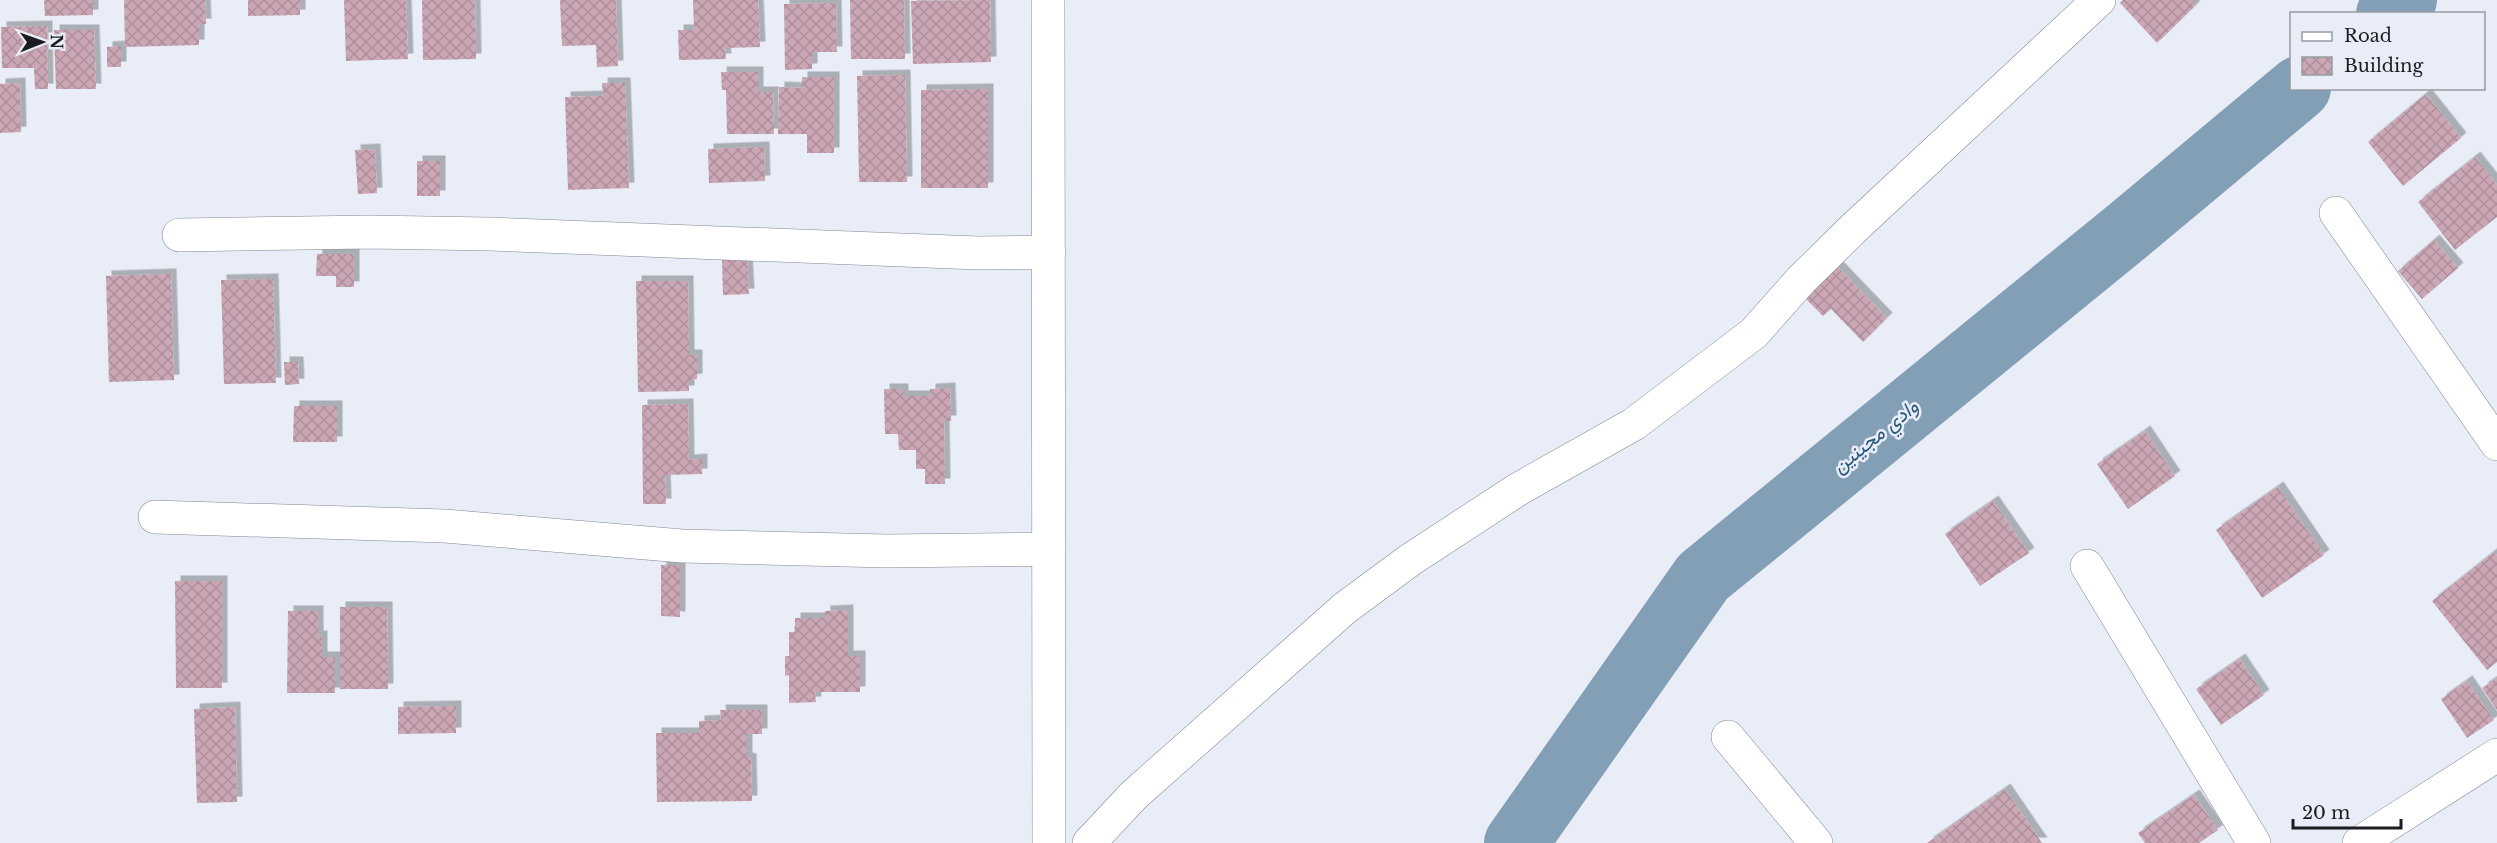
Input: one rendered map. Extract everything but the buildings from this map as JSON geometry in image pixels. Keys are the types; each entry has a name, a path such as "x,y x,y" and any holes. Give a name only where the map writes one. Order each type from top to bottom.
{"street":[{"path":"1048,0 1049,843"},
{"path":"1089,843 1134,795 1345,608 1410,560 1517,490 1634,424 1754,333 1801,280 1855,227 2099,0"},
{"path":"2336,213 2497,444"},
{"path":"178,235 393,232 978,253 1048,252"},
{"path":"155,518 445,526 682,546 887,551 1049,549"},
{"path":"2087,566 2254,843"},
{"path":"1728,737 1816,843"},
{"path":"2359,843 2497,755"}],"waterway":[{"name":"وادي مجينين","path":"2390,12 2405,0"},
{"name":"وادي مجينين","path":"1516,843 1703,577 2297,90"}]}
